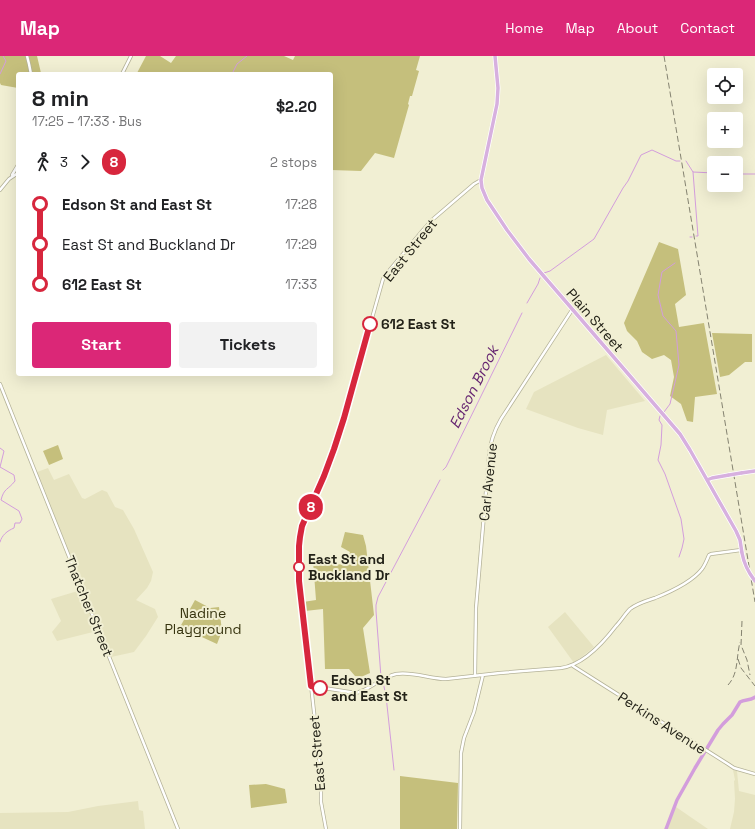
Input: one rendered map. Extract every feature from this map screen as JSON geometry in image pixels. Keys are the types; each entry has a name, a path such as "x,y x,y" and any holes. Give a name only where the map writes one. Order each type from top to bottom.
{"main road":[{"name":"Plain Street","path":"495,56 498,85 497,104 482,180 482,188 486,198 507,230 529,259 680,434 737,532 744,562 747,570 755,581"},
{"path":"707,480 714,477 755,471"}],"street":[{"path":"26,56 31,72"},
{"path":"123,72 131,56"},
{"path":"0,190 16,169"},
{"path":"11,177 16,174"},
{"name":"East Street","path":"326,829 299,581 299,546 302,526 324,476 342,424 383,279 428,225 474,184 482,180"},
{"name":"Carl Avenue","path":"475,675 476,608 491,442 503,416 572,310"},
{"name":"Thatcher Street","path":"0,384 178,829"},
{"path":"311,686 356,693 362,692 396,674 446,679 573,666 603,642 628,611 638,604 674,589 694,576 701,570 709,555 714,553 742,551"},
{"name":"Perkins Avenue","path":"573,666 734,768 755,774"},
{"path":"460,829 462,743 474,712 483,675"}],"shaded area":[{"path":"606,355 645,401 607,410 603,435 578,428 526,409 534,392"},
{"path":"48,468 54,480 69,474 82,498 85,499 102,490 107,492 115,507 123,510 134,529 153,572 151,581 147,588 136,600 155,609 158,617 134,652 111,657 37,472"},
{"path":"81,590 97,631 57,641 52,632 61,621 51,599"},
{"path":"565,612 594,647 574,663 548,627"},
{"path":"733,770 737,771 739,791 755,795 755,829 730,829 735,799 735,780"},
{"path":"138,801 139,810 143,811 145,829 0,829 0,813 68,812 98,806"},
{"path":"676,807 708,829 667,829"}],"green space":[{"path":"0,56 37,56 41,72 16,72 16,88 1,85"},
{"path":"146,56 160,56 171,63 176,56 284,56 293,60 295,56 420,56 416,70 419,71 412,96 410,96 409,105 394,158 375,153 361,171 333,170 333,72 138,72"},
{"path":"659,242 678,249 686,295 675,304 679,327 704,323 717,394 695,397 693,422 687,421 681,404 670,396 674,377 671,360 664,355 652,359 642,352 637,341 627,331 624,323"},
{"path":"712,333 752,334 752,362 745,362 729,375 720,377"},
{"path":"58,445 63,459 49,465 43,451"},
{"path":"345,532 363,535 366,546 374,615 363,628 370,673 361,677 355,676 349,669 325,669 323,609 305,611 303,602 316,600 313,561 345,565 350,552 341,547"},
{"name":"Nadine Playground","path":"195,600 210,608 219,607 222,631 217,644 180,627"},
{"path":"400,776 458,783 457,829 400,829"},
{"path":"266,784 285,789 287,803 251,808 249,785"}],"waterway":[{"path":"0,74 6,61 3,56"},
{"path":"233,72 237,64 247,56"},
{"name":"Edson Brook","path":"544,273 550,271 594,239 628,181 641,155 652,150 676,161 680,161"},
{"name":"Edson Brook","path":"686,161 693,172 707,173"},
{"path":"693,172 698,236 696,236"},
{"name":"Edson Brook","path":"743,174 755,174"},
{"path":"664,412 670,404 679,365 676,331 663,316 658,295 662,272 675,263"},
{"name":"Edson Brook","path":"527,303 540,278"},
{"name":"Edson Brook","path":"443,470 446,467 522,313"},
{"path":"660,416 659,420 662,425 661,445 658,460 665,474 681,519 684,539 679,557"},
{"path":"0,448 4,451 0,467 14,475 15,481 5,491 1,500 19,511 22,519 20,523 15,523 14,528 9,530 2,537 0,542"},
{"name":"Edson Brook","path":"381,677 376,611 378,597 440,480"},
{"name":"Edson Brook","path":"383,682 386,696 394,770"},
{"path":"666,829 677,800 718,730 732,715 740,702 755,697"}],"railway":[{"path":"664,56 755,602"},
{"path":"742,621 741,645 747,660 750,675"},
{"path":"728,685 736,670 740,642"},
{"path":"738,659 741,668 755,686"}],"bus line":[{"name":"8","path":"320,688 311,686 301,606 299,581 299,539 302,526 324,476 341,428 370,324"}],"place":[{"name":"612 East St","path":"370,324"},
{"name":"East St and Buckland Dr","path":"299,567"},
{"name":"Edson St and East St","path":"320,688"}]}
